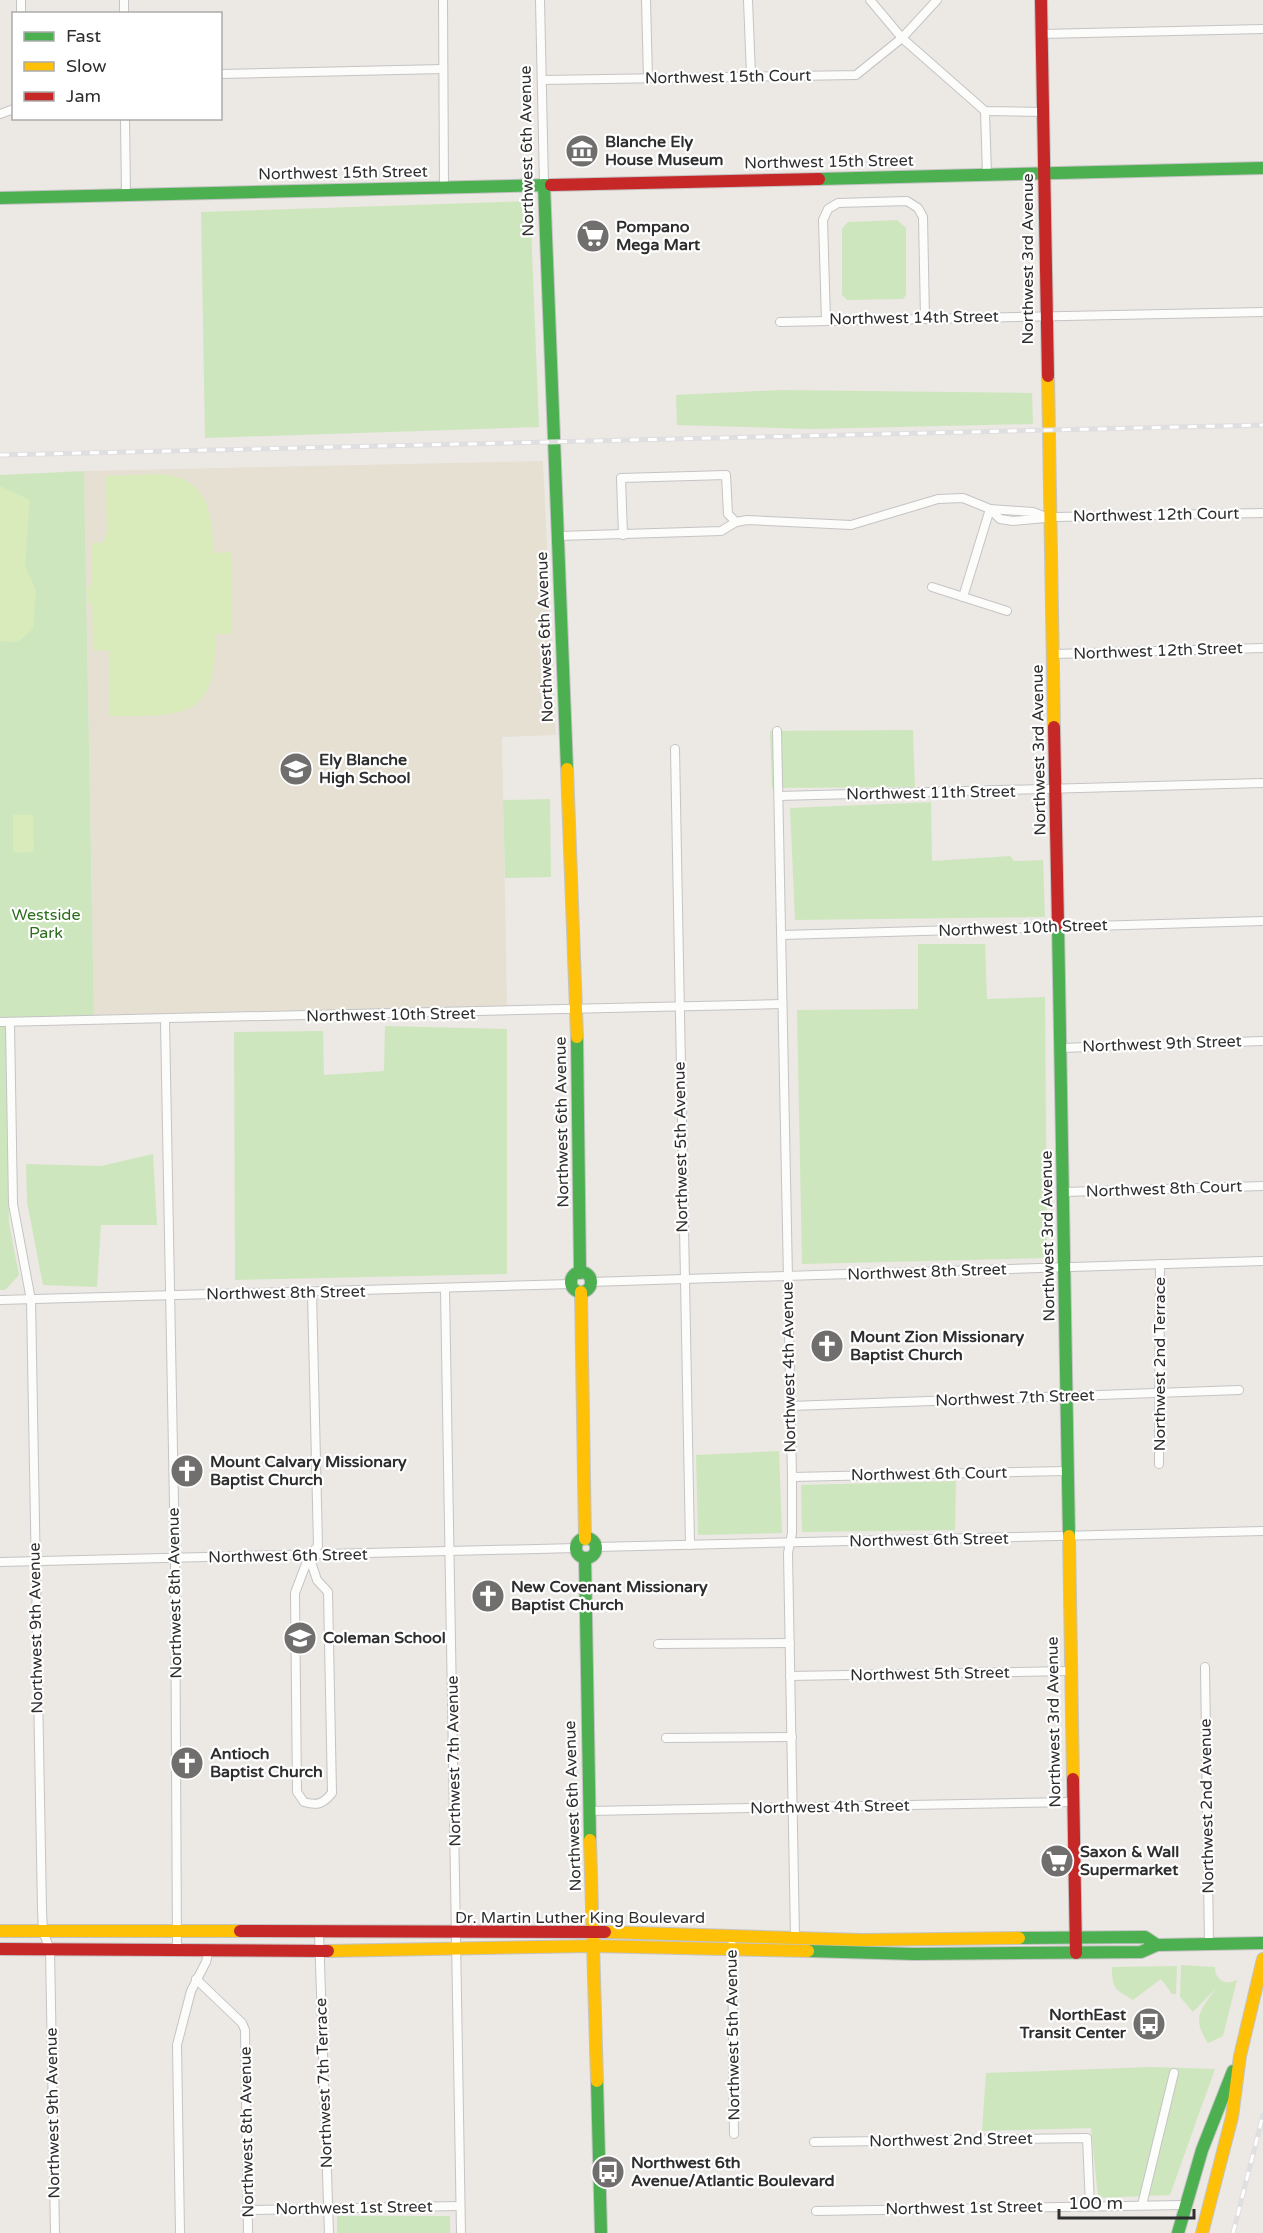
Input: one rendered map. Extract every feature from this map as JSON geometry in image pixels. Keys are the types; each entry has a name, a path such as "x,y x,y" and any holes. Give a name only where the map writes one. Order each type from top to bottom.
{"street":[{"path":"443,0 444,187"},
{"name":"Northwest 6th Avenue","path":"540,0 544,185 577,1010 580,1273"},
{"path":"646,0 648,78"},
{"path":"748,0 751,75"},
{"path":"870,0 902,38 985,111 1043,112"},
{"name":"Northwest 15th Court","path":"542,80 856,75 902,38 937,0"},
{"name":"Northwest 3rd Avenue","path":"1041,0 1045,315 1064,1192 1067,1537 1077,1953"},
{"path":"1041,34 1263,28"},
{"path":"222,74 443,69"},
{"path":"985,111 987,175"},
{"path":"125,120 126,195"},
{"name":"Northwest 15th Street","path":"0,198 1263,168"},
{"path":"826,321 824,220 828,209 838,203 907,201 918,208 923,217 925,318"},
{"name":"Northwest 14th Street","path":"780,322 1263,312"},
{"path":"623,535 621,478 726,475 728,514 736,522"},
{"path":"558,536 721,531 736,522 747,520 851,525 938,499 953,497 963,498 990,509 999,519 1012,521 1049,518"},
{"path":"963,597 990,509"},
{"name":"Northwest 12th Court","path":"1049,518 1263,513"},
{"path":"932,587 1007,611"},
{"name":"Northwest 12th Street","path":"1053,654 1263,648"},
{"name":"Northwest 4th Avenue","path":"777,731 792,1477 791,1542 788,1553 795,1938"},
{"name":"Northwest 5th Avenue","path":"675,749 683,1280 690,1545"},
{"name":"Northwest 11th Street","path":"779,796 1263,783"},
{"name":"Northwest 10th Street","path":"782,934 1263,921"},
{"name":"Northwest 10th Street","path":"0,1022 10,1024 782,1004"},
{"name":"Northwest 8th Avenue","path":"165,1020 175,1558 177,1949"},
{"name":"Northwest 9th Avenue","path":"10,1024 13,1204 31,1300 34,1562 43,1932 50,1949 55,2233"},
{"name":"Northwest 9th Street","path":"1061,1048 1263,1041"},
{"name":"Northwest 8th Court","path":"1064,1192 1263,1186"},
{"name":"Northwest 8th Street","path":"590,1282 787,1278 1263,1262"},
{"name":"Northwest 2nd Terrace","path":"1159,1464 1160,1264"},
{"path":"576,1288 586,1290 590,1282 586,1274 580,1273 572,1278 576,1288 585,1539"},
{"name":"Northwest 8th Street","path":"0,1300 576,1288"},
{"name":"Northwest 7th Avenue","path":"446,1289 449,1552 453,1605 455,1950 461,2233"},
{"path":"309,1556 317,1580 328,1592 332,1793 325,1802 315,1805 304,1802 297,1792 295,1593 309,1556 318,1546 312,1292"},
{"name":"Northwest 7th Street","path":"790,1406 1239,1390"},
{"name":"Northwest 6th Court","path":"792,1477 1066,1470"},
{"name":"Northwest 6th Street","path":"596,1547 1263,1531"},
{"path":"585,1539 591,1540 596,1547 594,1554 585,1558 577,1554 577,1543 585,1539"},
{"name":"Northwest 6th Street","path":"0,1562 576,1548"},
{"name":"Northwest 6th Avenue","path":"585,1558 589,1811 601,2233"},
{"path":"657,1644 790,1643"},
{"name":"Northwest 2nd Avenue","path":"1205,1667 1209,1944"},
{"name":"Northwest 5th Street","path":"790,1676 1070,1671"},
{"path":"666,1738 792,1737"},
{"name":"Northwest 4th Street","path":"589,1811 1072,1802"},
{"name":"Dr. Martin Luther King Boulevard","path":"0,1931 456,1934 594,1932 731,1942 991,1954 1141,1952 1157,1945 1263,1943"},
{"name":"Northwest 7th Terrace","path":"319,1933 330,2233"},
{"name":"Dr. Martin Luther King Boulevard","path":"0,1949 455,1950 795,1938 991,1940 1145,1937 1157,1945"},
{"path":"991,1940 991,1954"},
{"name":"Northwest 5th Avenue","path":"731,1942 734,2134"},
{"path":"180,2233 177,2045 196,1979 206,1962 209,1949"},
{"path":"1202,2233 1232,2117 1240,2056 1263,1959"},
{"name":"Northwest 8th Avenue","path":"196,1979 242,2023 245,2030 248,2233"},
{"path":"1178,2233 1184,2205 1216,2111 1240,2056"},
{"path":"1142,2205 1174,2073"},
{"name":"Northwest 2nd Street","path":"814,2142 1088,2138 1090,2206"},
{"name":"Northwest 1st Street","path":"816,2211 1184,2205"},
{"name":"Northwest 1st Street","path":"248,2210 460,2206"}],"shaded area":[{"name":"Ely Blanche High School","path":"543,461 556,735 502,737 507,1008 94,1019 84,471"}],"green space":[{"path":"530,201 539,427 205,438 201,212"},
{"path":"897,220 906,228 906,295 903,299 847,300 842,295 842,229 848,222"},
{"path":"782,390 1032,393 1033,424 810,429 677,425 676,395"},
{"name":"Westside Park","path":"84,471 94,1019 6,1021 9,1223 19,1275 5,1290 0,1290 0,475"},
{"path":"161,474 177,477 190,483 199,491 209,512 214,553 231,552 232,634 215,634 214,663 210,684 202,698 190,708 157,715 110,716 109,651 93,650 92,603 87,603 87,586 91,585 91,543 103,543 107,532 106,476"},
{"path":"0,486 30,500 25,566 36,590 33,629 18,642 0,641"},
{"path":"913,730 915,787 772,788 770,731"},
{"path":"550,799 551,877 505,878 503,800"},
{"path":"931,802 932,861 1010,856 1014,861 1043,860 1045,917 795,920 790,808"},
{"path":"13,815 33,815 34,852 13,853"},
{"path":"918,944 985,944 987,999 1045,997 1047,1258 802,1264 797,1010 918,1009"},
{"path":"385,1026 507,1029 507,1274 235,1280 234,1032 323,1031 324,1075 384,1071"},
{"path":"153,1154 157,1225 101,1225 97,1287 43,1285 27,1202 26,1164 101,1166"},
{"path":"779,1451 782,1533 698,1535 696,1455"},
{"path":"956,1481 955,1530 802,1532 801,1485"},
{"path":"1181,1965 1215,1967 1215,1972 1222,1981 1237,1980 1223,2036 1208,2043 1199,2020 1202,2008 1216,1988 1193,2012 1180,1997"},
{"path":"1177,1966 1176,1994 1172,1994 1161,1979 1133,2000 1118,1991 1114,1984 1112,1967"},
{"path":"1150,2067 1215,2069 1170,2195 1098,2198 1091,2128 982,2131 986,2073"},
{"path":"337,2216 450,2216 450,2233 337,2233"}],"railway":[{"path":"0,455 1263,425"},
{"path":"1233,2233 1263,2115"}],"traffic: fast":[{"path":"819,179 1263,168"},
{"path":"544,185 567,769"},
{"path":"0,198 551,185"},
{"path":"1058,924 1069,1536"},
{"path":"577,1037 580,1273"},
{"path":"581,1272 588,1275 591,1282 588,1289 581,1292 574,1289 571,1282 574,1275 581,1272"},
{"path":"586,1538 593,1541 596,1548 593,1555 586,1558 579,1555 576,1548 579,1541 586,1538"},
{"path":"585,1558 590,1840"},
{"path":"1019,1938 1145,1937 1157,1945"},
{"path":"808,1951 914,1954 1141,1952 1157,1945 1263,1943"},
{"path":"1178,2233 1202,2150 1233,2071"},
{"path":"597,2081 601,2233"}],"traffic: slow":[{"path":"1048,376 1054,727"},
{"path":"567,769 577,1037"},
{"path":"581,1292 585,1539"},
{"path":"1069,1536 1073,1779"},
{"path":"590,1840 597,2081"},
{"path":"0,1931 240,1931"},
{"path":"605,1932 862,1940 1019,1938"},
{"path":"328,1951 594,1946 808,1951"},
{"path":"1202,2233 1232,2117 1240,2056 1263,1959"}],"traffic: jam":[{"path":"1041,0 1048,376"},
{"path":"551,185 819,179"},
{"path":"1054,727 1058,924"},
{"path":"1073,1779 1076,1953"},
{"path":"240,1931 605,1932"},
{"path":"0,1949 328,1951"}],"place":[{"name":"Blanche Ely House Museum","path":"582,151"},
{"name":"Pompano Mega Mart","path":"593,236"},
{"name":"Ely Blanche High School","path":"296,769"},
{"name":"Mount Zion Missionary Baptist Church","path":"827,1346"},
{"name":"Mount Calvary Missionary Baptist Church","path":"187,1471"},
{"name":"New Covenant Missionary Baptist Church","path":"488,1596"},
{"name":"Coleman School","path":"300,1638"},
{"name":"Antioch Baptist Church","path":"187,1763"},
{"name":"Saxon & Wall Supermarket","path":"1057,1861"},
{"name":"NorthEast Transit Center","path":"1149,2024"},
{"name":"Northwest 6th Avenue/Atlantic Boulevard","path":"608,2172"}]}
